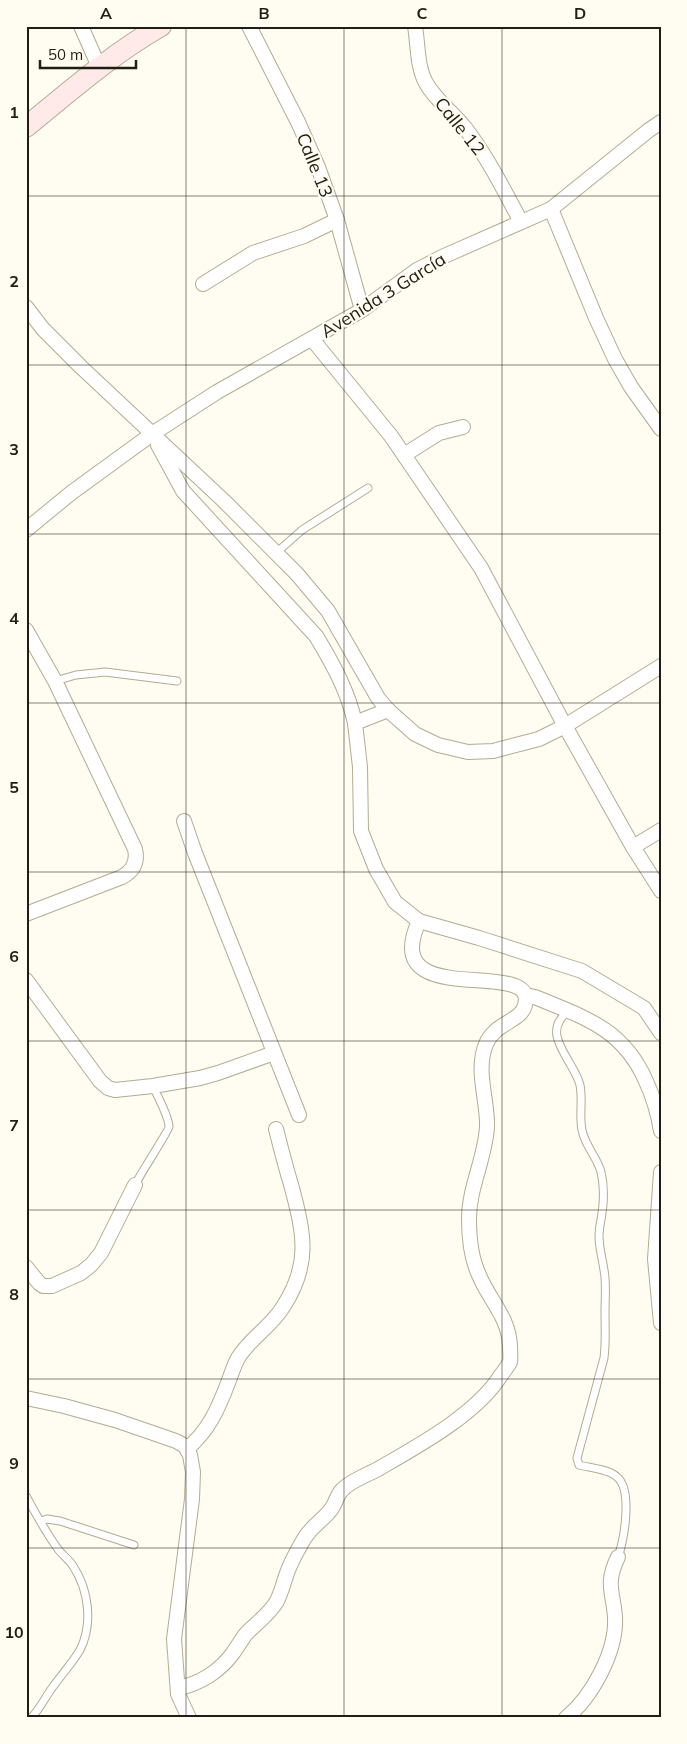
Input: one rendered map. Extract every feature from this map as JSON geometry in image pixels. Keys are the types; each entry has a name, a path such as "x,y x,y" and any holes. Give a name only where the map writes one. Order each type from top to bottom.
{"street":[{"path":"81,26 99,67"},
{"path":"26,127 99,67 161,26"},
{"name":"Calle 13","path":"249,26 298,122 318,167 337,220 362,310"},
{"name":"Calle 12","path":"415,26 420,63 425,82 456,116 489,161 521,222"},
{"name":"Avenida 3 García","path":"26,530 71,493 152,434 217,392 362,310 417,270 442,256 551,209 661,122"},
{"path":"551,209 592,309 615,359 631,387 661,428"},
{"path":"202,284 253,252 304,236 337,220"},
{"path":"26,307 43,329 68,354 224,501 276,553 328,611 370,685 388,710 415,734 438,745 468,752 493,751 539,739 566,726 661,666"},
{"path":"312,339 392,436 481,568 633,847 661,891"},
{"path":"404,455 439,433 463,427"},
{"path":"152,434 183,491 316,636 332,660 350,701 355,723 360,767 362,831 376,869 395,902 419,921 582,971 644,1008 661,1033"},
{"path":"26,630 55,681 135,849 136,860 132,870 122,877 26,914"},
{"path":"355,723 388,710"},
{"path":"184,821 198,862 299,1115"},
{"path":"633,847 661,830"},
{"path":"178,1688 193,1685 220,1668 245,1636 269,1612 306,1536 314,1524 332,1508 343,1489 396,1458 469,1410 489,1392 510,1362 510,1341 507,1325 479,1276 472,1256 469,1211 472,1192 484,1151 487,1125 482,1072 483,1052 486,1043 494,1032 520,1014 525,1006 526,997 521,988 511,983 448,979 427,972 417,961 411,946 412,936 419,921"},
{"path":"26,980 104,1086 115,1090 153,1086 218,1073 274,1053"},
{"path":"526,997 536,997 569,1011 607,1030 619,1040 638,1063 652,1093 661,1130"},
{"path":"187,1450 209,1426 237,1360 248,1344 277,1317 290,1297 299,1274 303,1252 302,1230 276,1129"},
{"path":"661,1172 655,1259 661,1323"},
{"path":"26,1267 43,1286 52,1286 81,1274 91,1266 101,1253 135,1185"},
{"path":"26,1398 115,1420 176,1441 185,1446 190,1455 194,1472 192,1499 174,1639 178,1694 189,1718"},
{"path":"566,1718 586,1698 610,1655 615,1626 610,1587 612,1571 618,1557"}],"lane":[{"path":"276,553 302,530 368,488"},
{"path":"55,681 76,675 105,672 178,681"},
{"path":"569,1011 560,1020 557,1037 578,1078 582,1096 582,1129 588,1147 598,1161 601,1172 604,1193 600,1244 604,1262 606,1296 606,1343 604,1358 577,1458 580,1465 612,1474 622,1482 626,1526 618,1557"},
{"path":"135,1185 168,1130 168,1121 153,1086"},
{"path":"26,1496 59,1550 67,1557 79,1575 85,1593 88,1619 80,1649 74,1660 46,1695 38,1711 31,1718"},
{"path":"40,1521 47,1519 60,1521 134,1545"}]}
